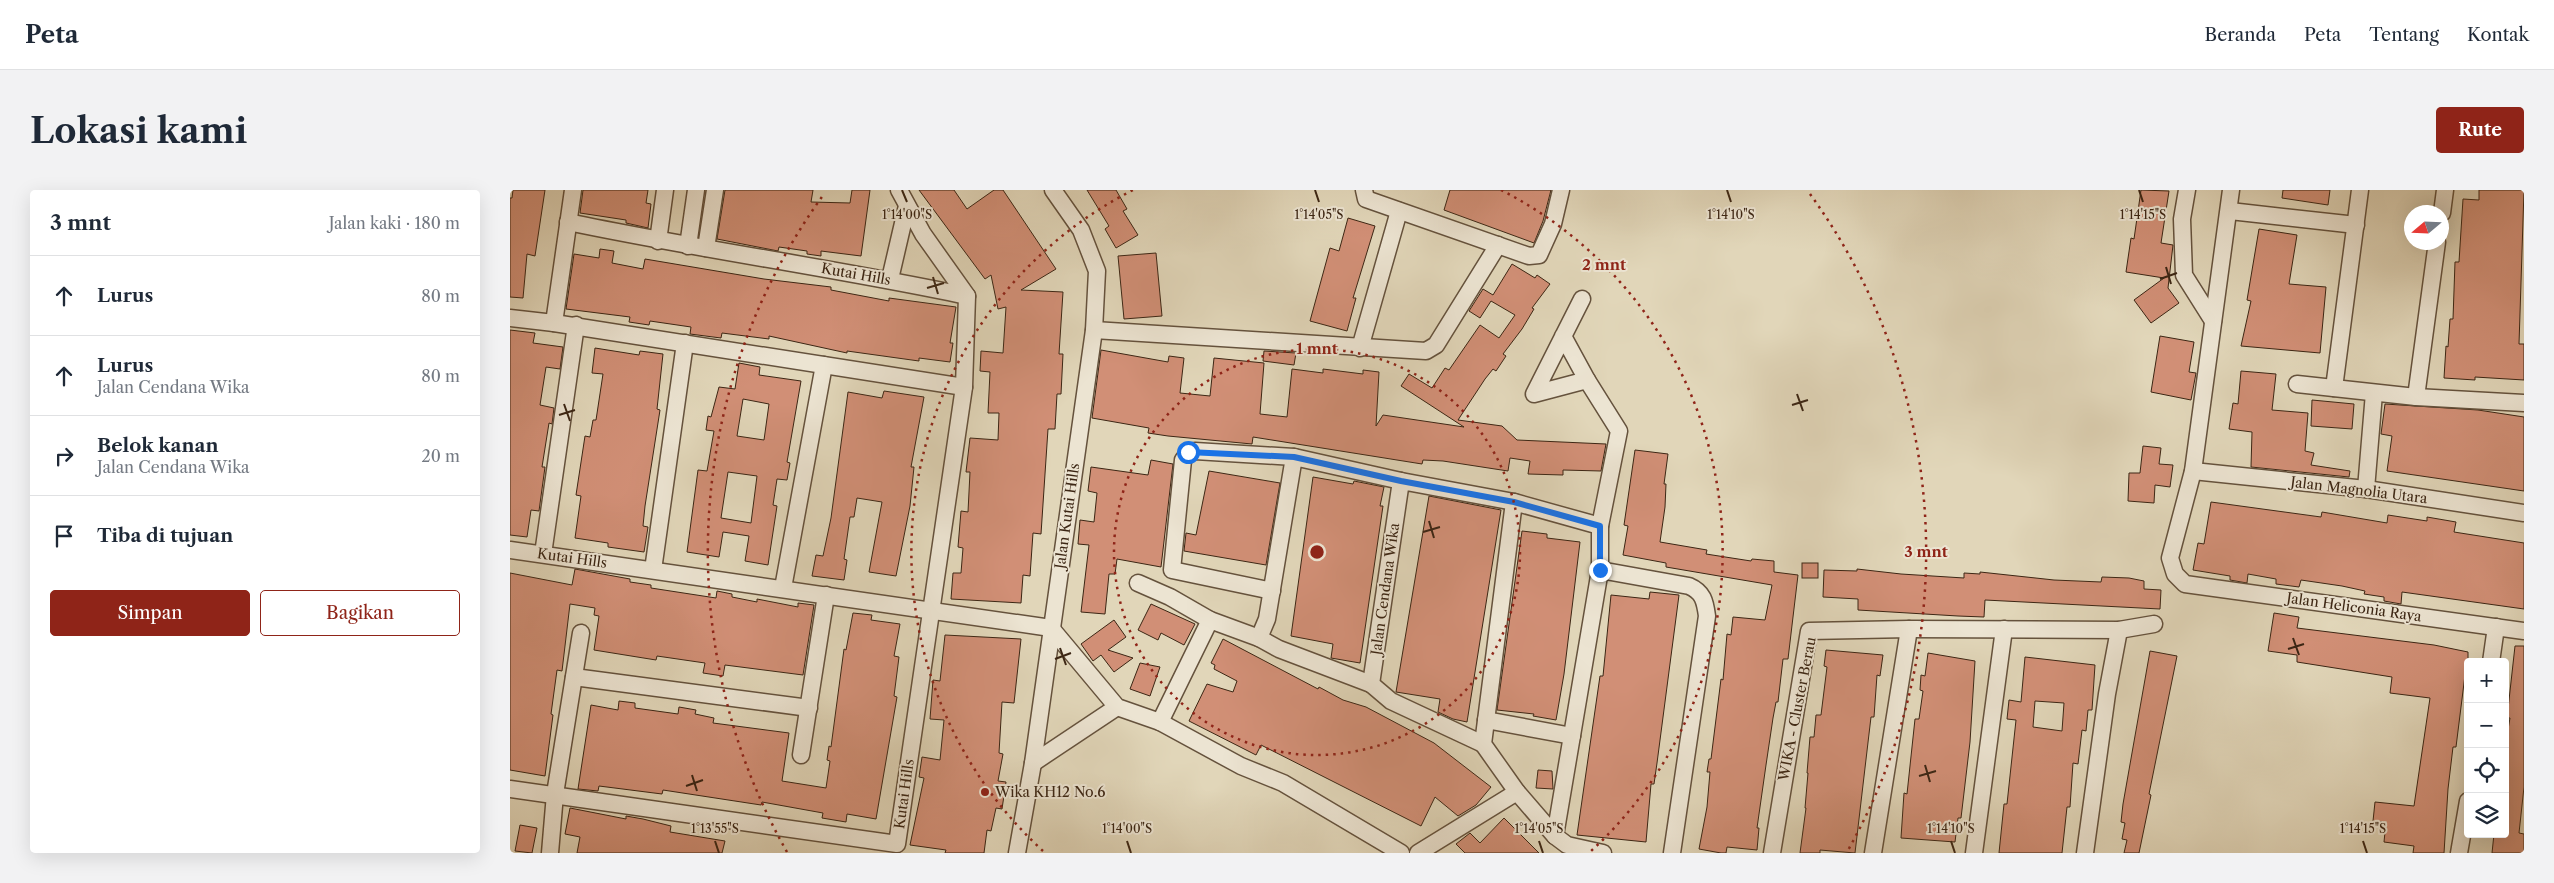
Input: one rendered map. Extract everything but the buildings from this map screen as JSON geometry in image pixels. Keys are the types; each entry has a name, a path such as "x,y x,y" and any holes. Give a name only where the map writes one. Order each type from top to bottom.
{"street":[{"path":"554,323 573,190"},
{"path":"658,241 665,190"},
{"path":"688,246 696,190"},
{"path":"706,248 715,190"},
{"path":"899,190 923,234 968,296"},
{"name":"Jalan Kutai Hills","path":"1018,853 1034,763 1051,628 1094,330 1097,271 1080,230 1053,190"},
{"path":"1364,190 1366,199 1530,256 1538,255 1553,224 1561,190"},
{"path":"2187,190 2182,218 2184,275 2213,321"},
{"path":"2193,472 2230,211 2231,190"},
{"path":"2334,388 2360,190"},
{"path":"2443,205 2445,190"},
{"path":"890,279 907,206"},
{"path":"1360,348 1399,211"},
{"path":"2230,211 2356,226"},
{"name":"Kutai Hills","path":"510,788 896,848 964,388 968,296 890,279 658,241 568,222"},
{"path":"1094,330 1426,351 1433,349 1498,245"},
{"path":"2416,397 2436,250"},
{"path":"1582,299 1534,394 1587,380"},
{"path":"510,318 576,325 964,388"},
{"path":"543,554 576,325"},
{"path":"1555,836 1600,570 1600,526 1619,431 1587,380 1563,336"},
{"path":"653,570 685,343"},
{"path":"783,588 824,365"},
{"path":"2297,384 2416,397 2524,403"},
{"path":"2366,489 2374,393"},
{"path":"1170,596 1183,460 1188,452 1294,457 1401,481 1514,502 1600,526"},
{"path":"1258,638 1267,619 1294,457"},
{"name":"Jalan Magnolia Utara","path":"2193,472 2366,489 2524,513"},
{"name":"Jalan Heliconia Raya","path":"2193,472 2170,558 2175,574 2185,584 2524,631"},
{"name":"Jalan Cendana Wika","path":"1371,684 1401,481"},
{"path":"1483,744 1514,502"},
{"name":"Kutai Hills","path":"510,550 826,594 1051,628"},
{"path":"1172,570 1272,591"},
{"path":"1600,570 1690,586 1698,590 1705,601 1707,616 1672,853"},
{"path":"1138,583 1170,596 1210,620 1371,684 1391,701 1483,744 1517,792 1555,836 1567,845 1603,853"},
{"path":"801,755 826,594"},
{"path":"1160,722 1210,620"},
{"name":"WIKA - Cluster Berau","path":"1772,853 1809,631 1909,629 2119,630 2154,624"},
{"path":"2491,658 2496,627"},
{"path":"1051,628 1116,707 1160,722 1241,766 1283,783 1401,853"},
{"path":"1873,853 1909,629"},
{"path":"1974,853 2004,629"},
{"path":"2085,853 2107,694 2119,630"},
{"path":"550,853 555,794 581,633"},
{"path":"574,677 809,708"},
{"path":"1034,763 1116,707"},
{"path":"1486,720 1572,736"},
{"path":"1418,853 1517,792"},
{"path":"2459,853 2464,824"}],"place":[{"name":"Wika KH12 No.6","path":"985,792"}],"route":[{"path":"1188,452 1294,457 1401,481 1514,502 1600,526 1600,570"}]}
